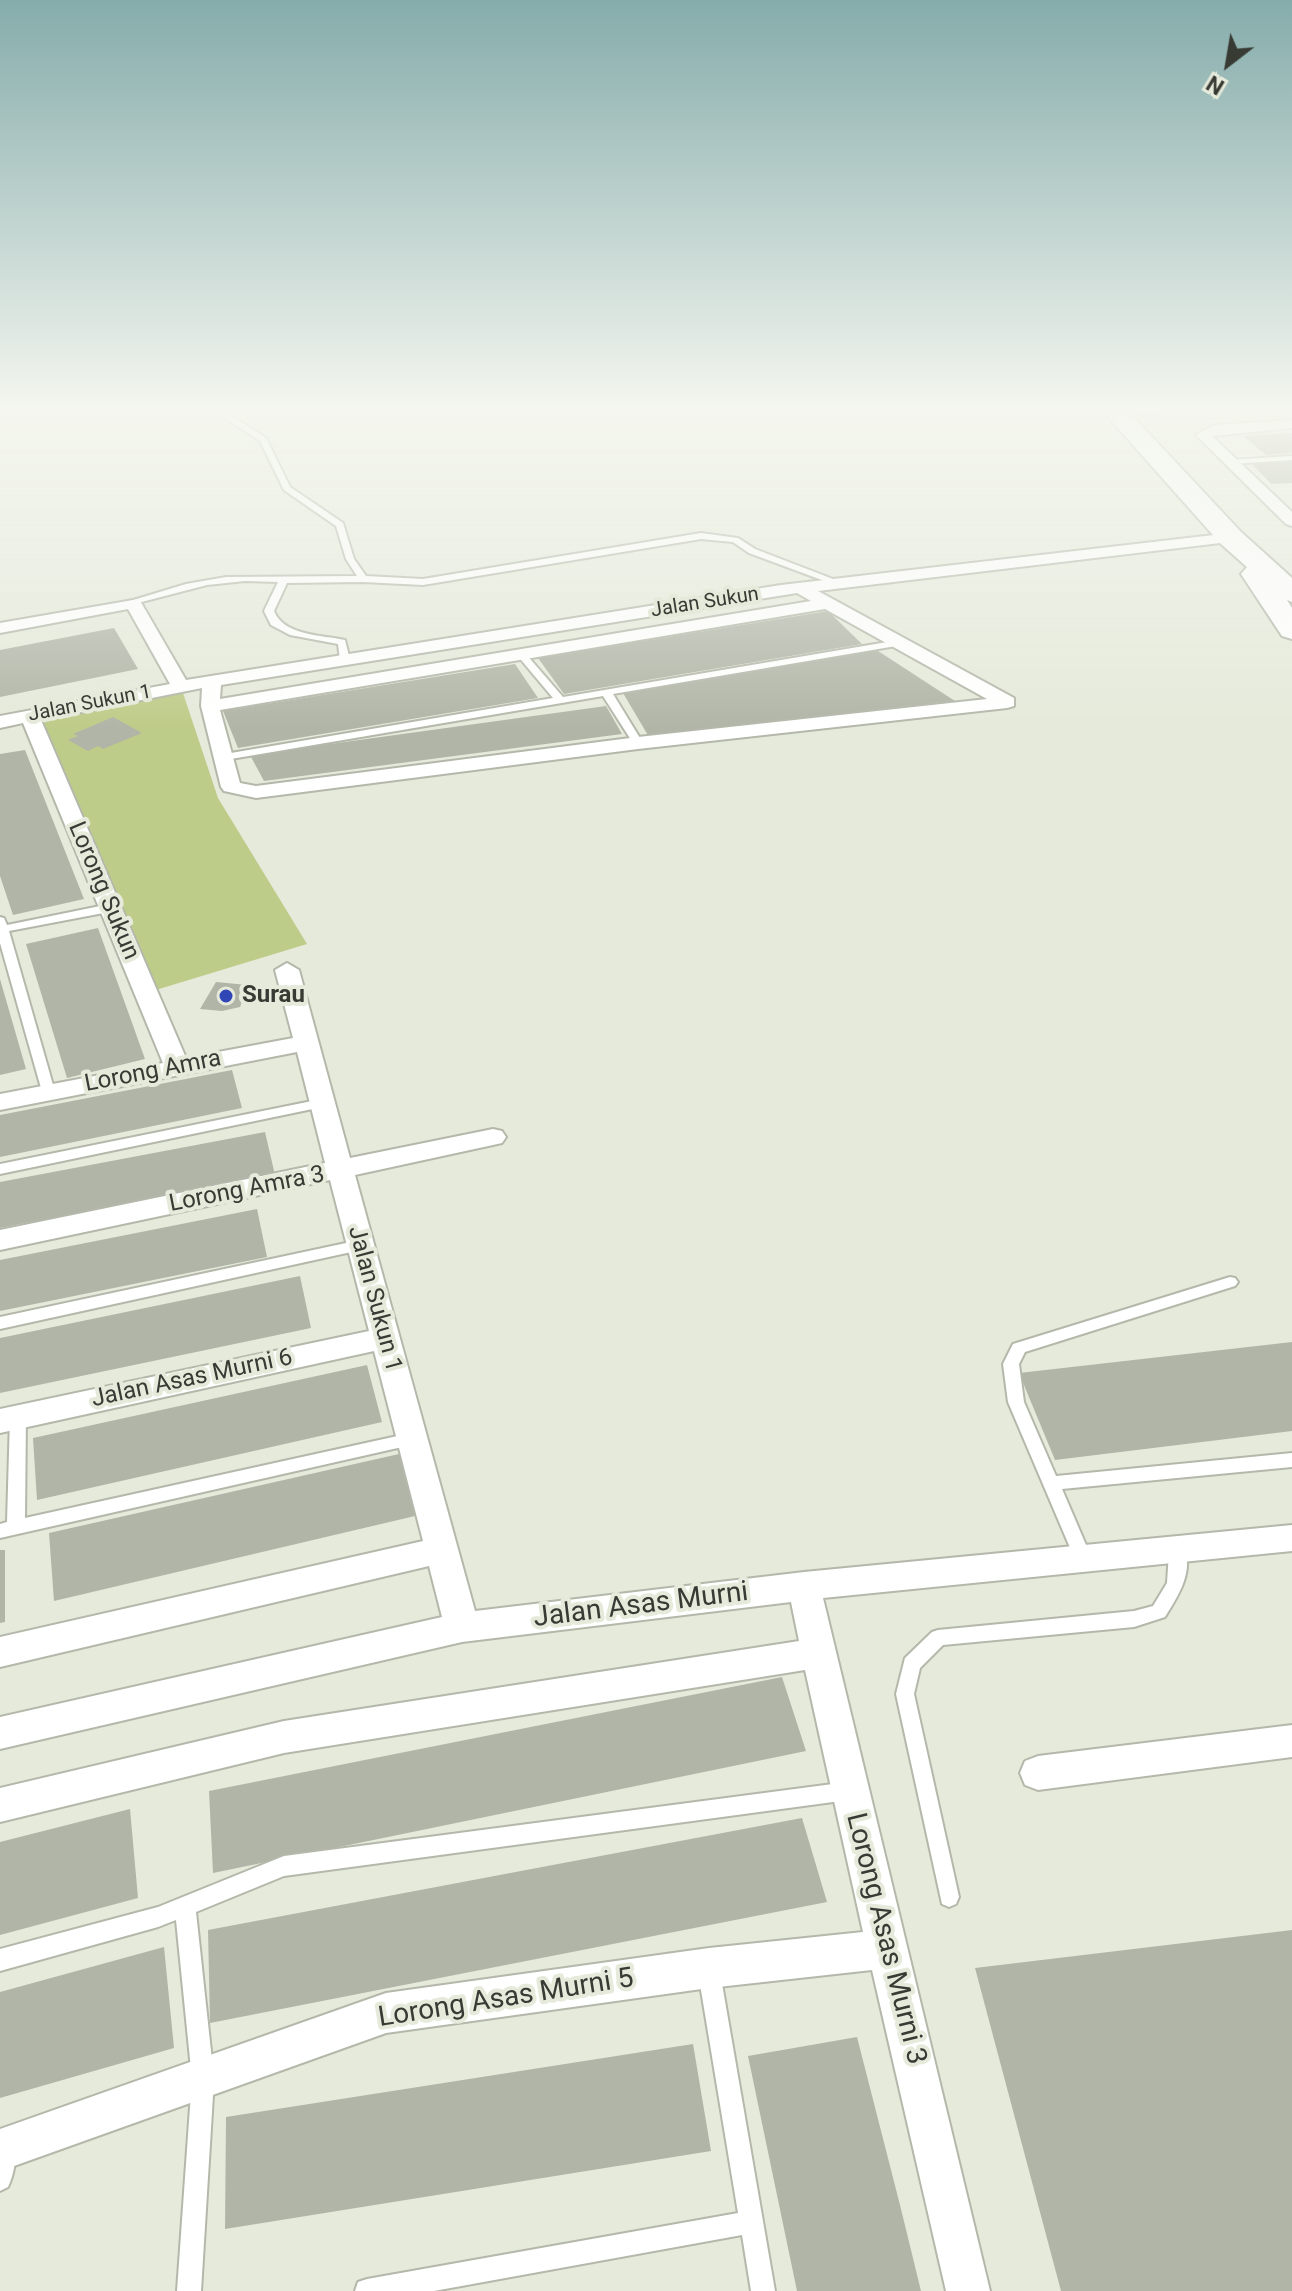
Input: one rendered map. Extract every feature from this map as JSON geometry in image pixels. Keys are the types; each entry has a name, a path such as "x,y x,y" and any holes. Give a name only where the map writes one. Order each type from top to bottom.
{"highway":[{"path":"1210,515 1292,593"},
{"path":"1231,538 1292,630"}],"street":[{"name":"Jalan Sukun","path":"181,687 800,588 1231,538"},
{"path":"212,681 210,706 231,787 256,792 638,743 1007,702 800,588"},
{"path":"0,628 133,603 181,687"},
{"path":"210,706 828,603"},
{"name":"Jalan Sukun 1","path":"0,722 181,687"},
{"name":"Lorong Sukun","path":"30,716 177,1067"},
{"name":"Jalan Sukun 1","path":"287,970 462,1627"},
{"name":"Lorong Amra","path":"0,1102 306,1043"},
{"name":"Lorong Amra 3","path":"0,1240 493,1137"},
{"name":"Jalan Asas Murni 6","path":"9,1419 385,1338"},
{"name":"Jalan Asas Murni","path":"0,1733 462,1627 804,1586 1178,1552 1292,1538"},
{"path":"0,1652 441,1550"},
{"name":"Lorong Asas Murni 3","path":"804,1586 849,1791 968,2291"},
{"path":"0,1805 284,1737 819,1653"},
{"path":"1038,1773 1292,1741"},
{"name":"Lorong Asas Murni 5","path":"1,2159 203,2079 386,2013 709,1968 889,1949"}],"lane":[{"path":"326,515 340,525 350,559 363,579"},
{"path":"133,603 189,584 241,577 423,582 701,536 735,540 752,551 841,584"},
{"path":"284,580 269,611 274,623 293,633 339,640 345,660"},
{"path":"225,757 899,643"},
{"path":"522,655 559,699"},
{"path":"606,692 638,743"},
{"path":"48,1092 1,925 110,908"},
{"path":"0,1169 322,1103"},
{"path":"0,1323 360,1245"},
{"path":"1083,1559 1016,1402 1011,1364 1019,1348 1230,1282"},
{"path":"9,1419 8,1529 411,1439"},
{"path":"1051,1483 1292,1460"},
{"path":"949,1897 905,1694 912,1664 938,1638 1134,1619 1159,1612 1176,1584 1178,1552"},
{"path":"0,1960 158,1917 284,1866 849,1791"},
{"path":"185,1906 203,2079 189,2291"},
{"path":"709,1968 763,2291"},
{"path":"367,2291 751,2222"}],"green space":[{"path":"181,687 218,798 307,944 146,993 30,716"}],"building":[{"path":"828,611 862,644 564,694 538,658"},
{"path":"114,628 138,669 0,697 0,650"},
{"path":"875,649 955,701 649,737 623,693"},
{"path":"515,664 538,698 238,748 223,711"},
{"path":"606,706 622,734 264,781 250,755"},
{"path":"113,717 142,733 103,749 98,746 88,751 68,740 78,736 73,734"},
{"path":"25,750 84,899 13,915 0,876 0,754"},
{"path":"98,928 145,1059 67,1078 26,944"},
{"path":"0,979 26,1069 0,1075"},
{"name":"Surau","path":"216,982 248,985 240,1007 222,1011 200,1009"},
{"path":"232,1070 242,1108 0,1157 0,1115"},
{"path":"265,1132 275,1175 0,1228 0,1182"},
{"path":"257,1209 267,1257 0,1311 0,1260"},
{"path":"300,1276 311,1328 0,1393 0,1338"},
{"path":"1292,1342 1292,1431 1055,1460 1019,1373"},
{"path":"367,1365 382,1422 37,1500 33,1438"},
{"path":"399,1454 415,1516 54,1601 49,1533"},
{"path":"0,1550 5,1550 5,1622 0,1623"},
{"path":"782,1677 806,1751 213,1873 209,1791"},
{"path":"130,1809 138,1898 0,1935 0,1842"},
{"path":"802,1818 827,1902 210,2023 208,1930"},
{"path":"1292,1930 1292,2291 1061,2291 975,1968"},
{"path":"164,1947 174,2048 0,2098 0,1992"},
{"path":"857,2037 921,2291 797,2291 748,2056"},
{"path":"693,2044 711,2151 225,2229 226,2117"}],"place":[{"name":"Surau","path":"226,996"}]}
